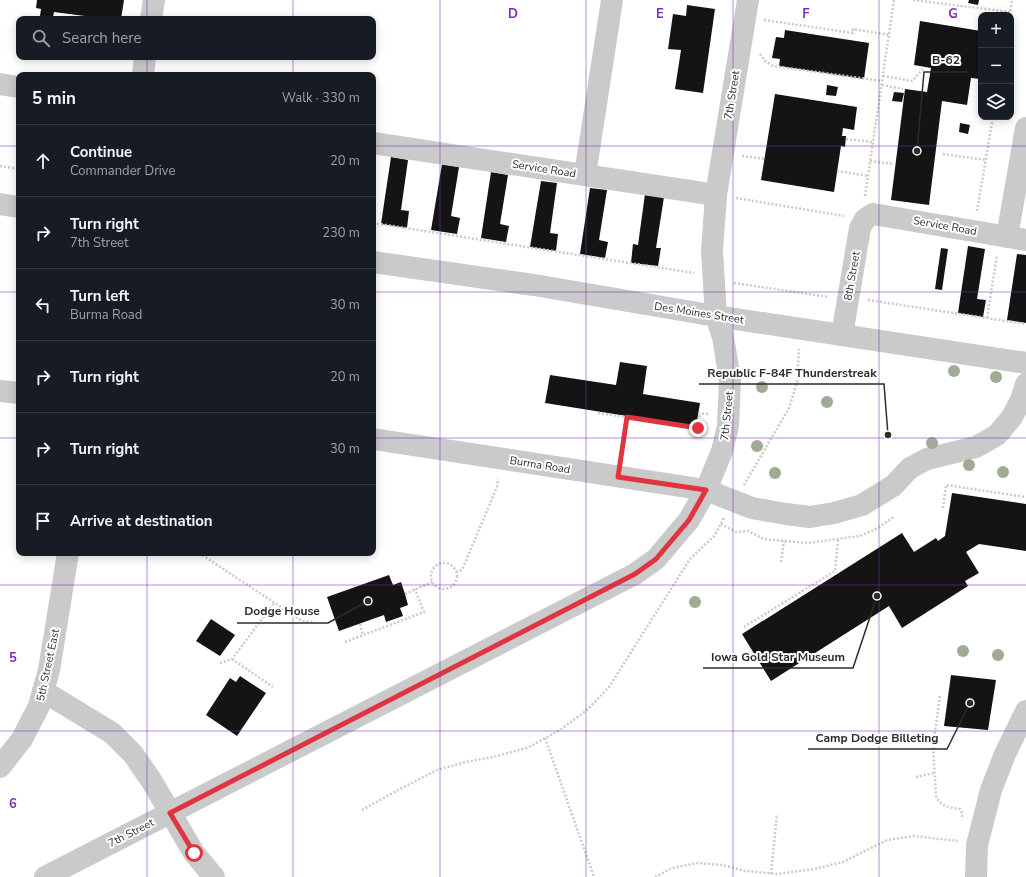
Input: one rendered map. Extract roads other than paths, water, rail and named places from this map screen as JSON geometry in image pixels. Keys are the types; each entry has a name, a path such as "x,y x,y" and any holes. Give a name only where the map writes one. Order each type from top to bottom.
{"street":[{"path":"151,16 154,0"},
{"path":"585,175 612,0"},
{"name":"7th Street","path":"45,877 635,574 656,559 689,520 706,490 722,451 728,426 730,380 723,337 716,316 712,251 716,195 748,0"},
{"path":"143,72 145,60"},
{"path":"0,84 16,87"},
{"path":"1011,237 1026,128"},
{"name":"Service Road","path":"376,143 716,195"},
{"path":"0,204 16,207"},
{"name":"Service Road","path":"860,212 1011,237"},
{"name":"8th Street","path":"842,335 860,228 860,212"},
{"name":"Des Moines Street","path":"376,262 534,285 716,316 1026,363"},
{"name":"Burma Road","path":"376,439 706,490 752,508 810,517 834,513 862,505 893,486 910,468 927,459 976,447 997,435 1012,417 1021,400 1026,384"},
{"path":"0,391 16,394"},
{"name":"5th Street East","path":"0,767 22,739 39,706 49,670 68,556"},
{"path":"43,691 112,733 133,754 151,780 194,853 214,877"},
{"path":"976,877 977,845 991,790 1005,754 1026,711"}],"place":[{"name":"B-62","path":"917,151"},
{"name":"Republic F-84F Thunderstreak","path":"888,435"},
{"name":"Iowa Gold Star Museum","path":"877,596"},
{"name":"Dodge House","path":"368,601"},
{"name":"Camp Dodge Billeting","path":"970,703"}]}
